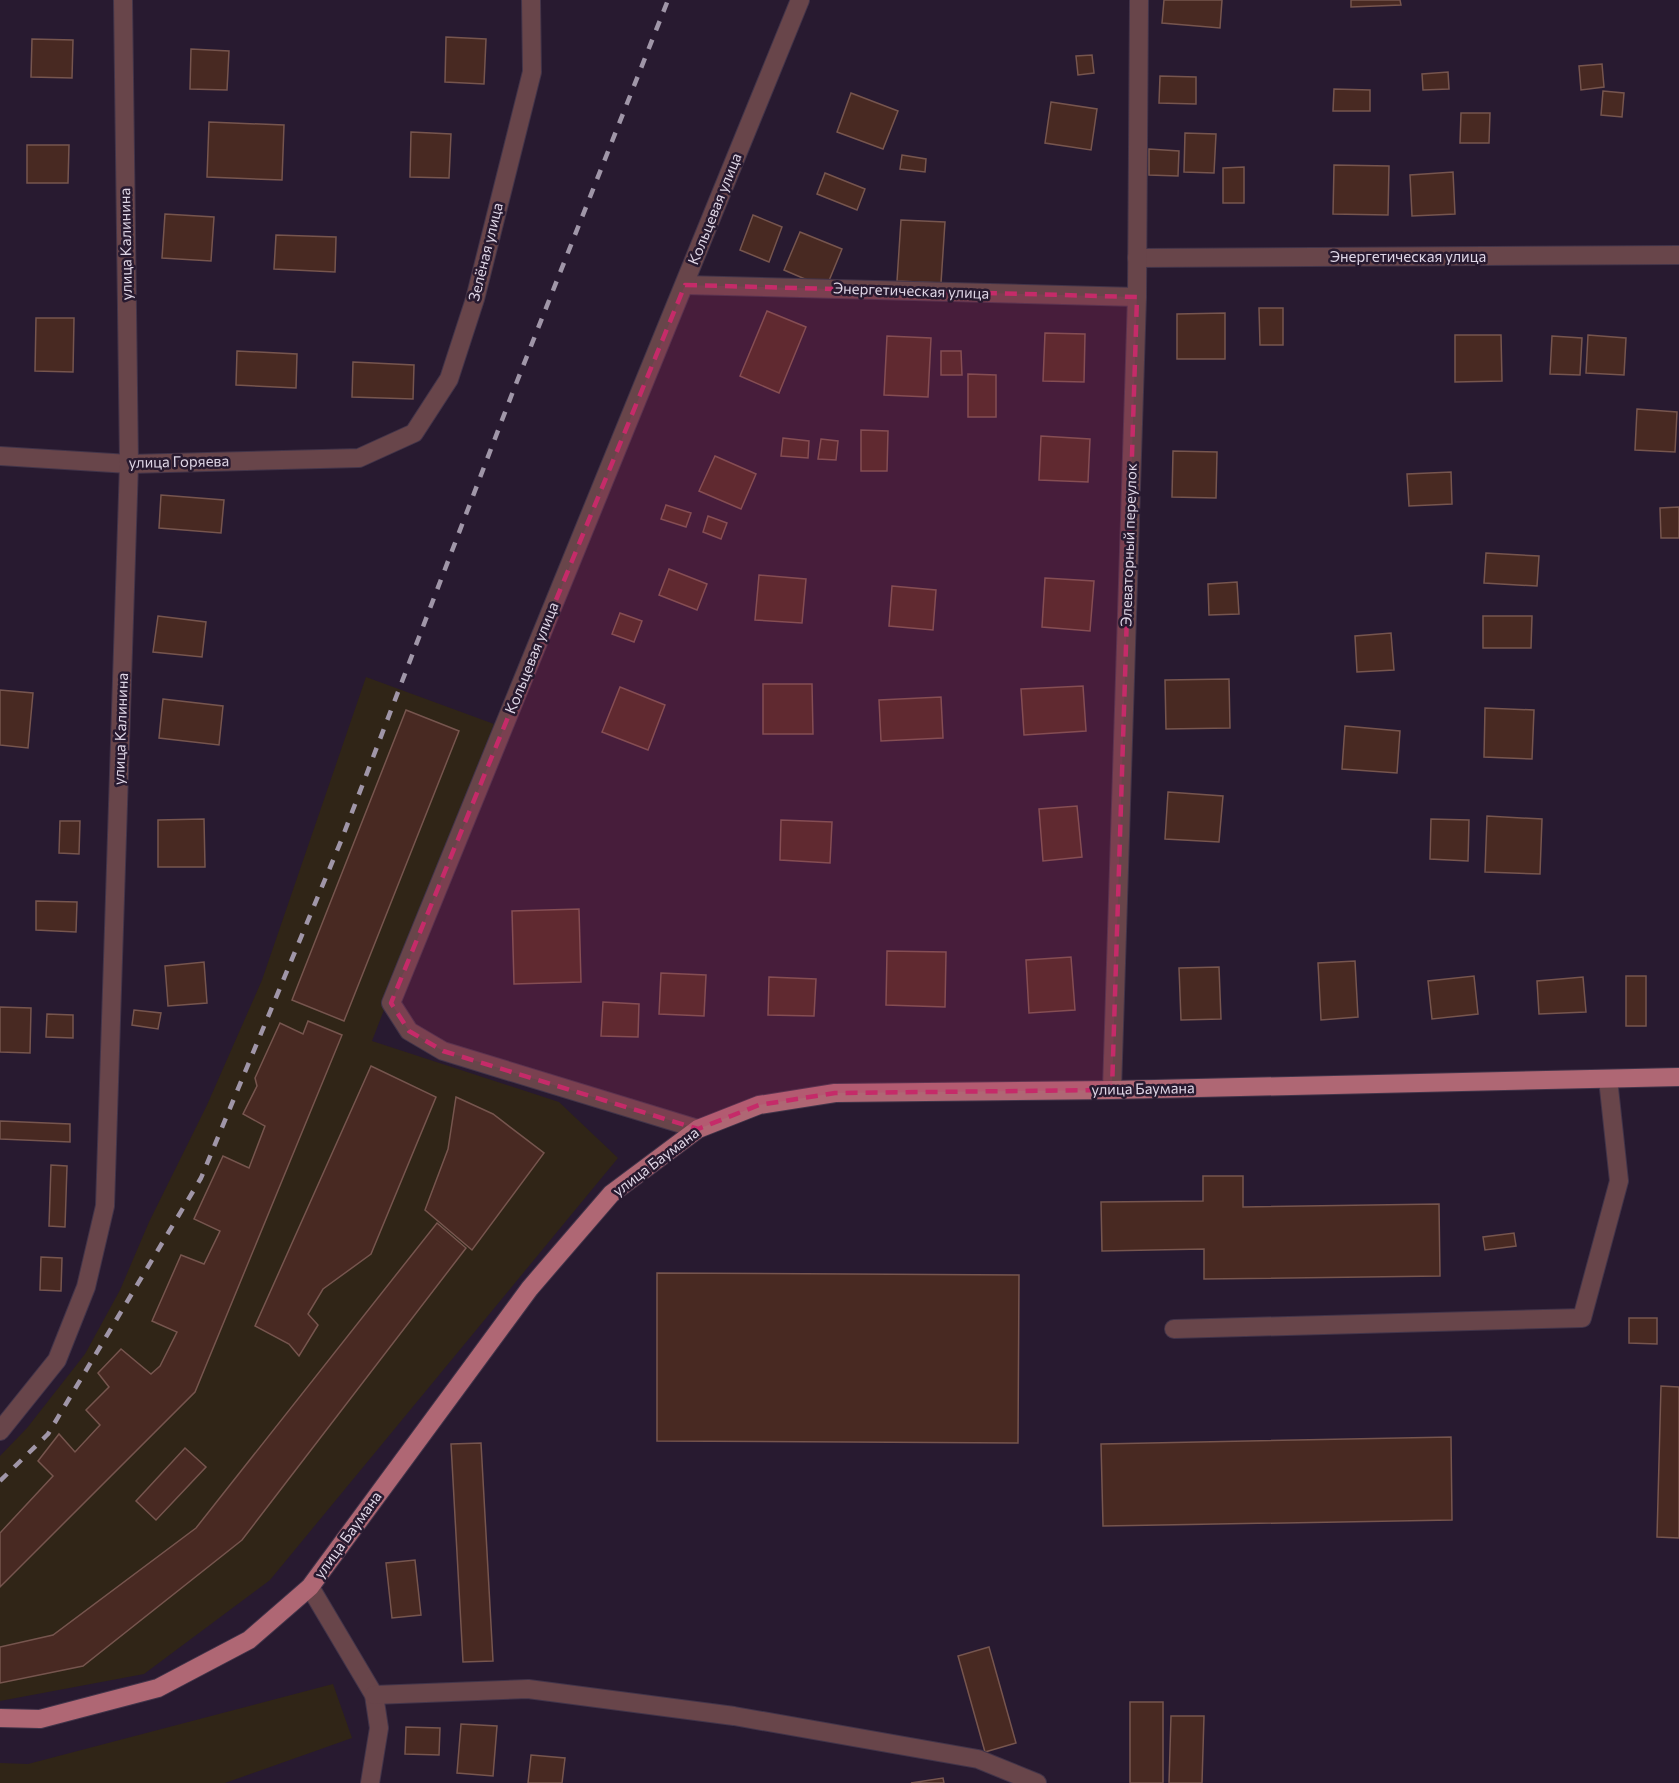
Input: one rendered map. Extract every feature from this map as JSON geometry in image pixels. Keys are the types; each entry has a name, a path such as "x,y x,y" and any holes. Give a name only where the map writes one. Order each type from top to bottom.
{"main road":[{"name":"улица Баумана","path":"0,1718 40,1719 158,1688 249,1640 310,1587 530,1288 611,1194 698,1129 759,1106 835,1093 1112,1090 1679,1077"}],"street":[{"name":"улица Калинина","path":"0,1431 57,1360 86,1287 105,1206 129,464 123,0"},
{"name":"Зелёная улица","path":"359,458 414,433 449,379 475,299 532,72 531,0"},
{"name":"Кольцевая улица","path":"698,1129 443,1051 410,1030 391,1003 800,0"},
{"name":"Элеваторный переулок","path":"1112,1090 1137,297 1139,0"},
{"name":"Энергетическая улица","path":"1137,258 1679,255"},
{"name":"Энергетическая улица","path":"684,285 1137,297"},
{"name":"улица Горяева","path":"0,456 129,464 359,458"},
{"path":"1174,1329 1582,1318 1619,1181 1608,1079"},
{"path":"310,1587 374,1695 379,1728 370,1783"},
{"path":"374,1695 528,1689 734,1716 978,1759 1037,1783"}],"highlighted area":[{"path":"685,285 1137,297 1112,1090 835,1093 759,1105 698,1129 443,1051 409,1031 391,1003"}],"shaded area":[{"path":"366,677 494,724 372,1041 559,1102 618,1158 270,1580 144,1674 0,1701 0,1456 27,1428 85,1354 120,1290 149,1222 207,1105 262,980"},
{"path":"333,1684 352,1738 225,1783 0,1783 0,1763 28,1764"}],"building":[{"path":"1164,0 1222,0 1220,28 1162,23"},
{"path":"1351,0 1400,0 1401,5 1351,7"},
{"path":"446,37 486,39 484,84 445,82"},
{"path":"32,39 73,40 72,78 31,77"},
{"path":"191,49 229,51 227,90 190,89"},
{"path":"1092,55 1094,73 1078,75 1076,56"},
{"path":"1602,64 1604,87 1581,90 1579,66"},
{"path":"1448,72 1449,89 1423,90 1422,74"},
{"path":"1160,76 1196,77 1196,104 1159,103"},
{"path":"1334,89 1370,90 1370,111 1333,111"},
{"path":"1603,91 1624,93 1622,117 1601,115"},
{"path":"851,93 898,111 883,149 837,132"},
{"path":"1051,102 1097,109 1091,150 1045,143"},
{"path":"1461,113 1490,113 1489,143 1460,143"},
{"path":"209,122 284,125 282,180 207,177"},
{"path":"411,132 451,134 449,178 410,177"},
{"path":"1185,133 1216,134 1214,173 1184,172"},
{"path":"27,145 69,145 68,183 27,183"},
{"path":"1149,149 1179,151 1178,176 1149,175"},
{"path":"902,155 926,159 925,172 900,169"},
{"path":"1334,165 1389,166 1388,215 1333,214"},
{"path":"1244,167 1244,203 1223,203 1223,168"},
{"path":"1453,172 1455,214 1412,216 1410,175"},
{"path":"825,173 865,189 857,210 817,194"},
{"path":"165,214 214,217 211,261 162,258"},
{"path":"753,215 782,227 769,262 740,250"},
{"path":"901,220 945,222 941,283 897,281"},
{"path":"800,232 842,249 826,288 784,270"},
{"path":"276,235 336,237 335,272 274,269"},
{"path":"1259,308 1283,308 1283,345 1260,345"},
{"path":"767,311 806,327 779,393 740,376"},
{"path":"1225,313 1225,359 1177,359 1177,314"},
{"path":"36,318 74,318 73,372 35,371"},
{"path":"1045,333 1085,334 1084,382 1043,381"},
{"path":"1455,335 1501,335 1502,381 1455,382"},
{"path":"1588,335 1626,338 1624,375 1586,373"},
{"path":"887,336 931,338 928,397 884,395"},
{"path":"1552,336 1582,338 1580,375 1550,374"},
{"path":"237,351 297,354 296,388 236,385"},
{"path":"941,351 961,351 962,375 941,375"},
{"path":"353,362 414,365 413,399 352,397"},
{"path":"968,374 996,375 996,417 968,417"},
{"path":"1637,409 1677,412 1675,452 1635,450"},
{"path":"861,430 888,431 887,471 861,471"},
{"path":"1041,436 1090,439 1088,482 1039,480"},
{"path":"783,438 809,441 808,458 781,456"},
{"path":"821,439 838,441 836,460 818,459"},
{"path":"1173,451 1217,452 1216,498 1172,497"},
{"path":"715,456 756,474 741,509 699,491"},
{"path":"1451,472 1452,504 1409,506 1407,474"},
{"path":"161,495 224,500 221,533 159,528"},
{"path":"666,505 691,513 686,527 661,519"},
{"path":"1679,507 1679,538 1661,538 1660,508"},
{"path":"708,516 727,523 721,539 703,532"},
{"path":"1486,553 1539,556 1537,586 1484,583"},
{"path":"669,569 707,584 697,610 659,595"},
{"path":"759,575 806,579 802,623 755,620"},
{"path":"1045,578 1094,581 1090,631 1042,627"},
{"path":"1237,582 1239,614 1209,615 1208,584"},
{"path":"892,586 936,590 933,630 889,626"},
{"path":"620,613 642,621 634,642 612,634"},
{"path":"158,616 206,622 202,657 153,652"},
{"path":"1483,616 1532,616 1531,648 1483,648"},
{"path":"1391,633 1394,670 1357,672 1355,636"},
{"path":"1229,679 1230,728 1166,729 1165,680"},
{"path":"763,684 812,684 813,734 763,734"},
{"path":"1083,686 1086,731 1024,735 1021,689"},
{"path":"620,687 665,705 648,750 602,732"},
{"path":"0,690 33,693 28,748 0,745"},
{"path":"941,697 943,738 881,741 879,700"},
{"path":"163,699 223,706 219,745 159,738"},
{"path":"1485,708 1534,710 1532,759 1484,757"},
{"path":"406,710 459,731 344,1021 292,1000"},
{"path":"1345,726 1400,731 1397,773 1342,769"},
{"path":"1168,792 1223,796 1219,842 1165,839"},
{"path":"1077,806 1082,857 1043,861 1039,809"},
{"path":"1487,816 1542,819 1540,874 1485,872"},
{"path":"204,819 205,867 158,867 158,820"},
{"path":"1431,819 1469,820 1468,861 1430,859"},
{"path":"781,820 832,822 830,863 780,860"},
{"path":"60,821 80,821 79,854 59,853"},
{"path":"36,901 77,902 76,932 36,930"},
{"path":"579,909 581,982 514,984 512,911"},
{"path":"887,951 946,952 945,1007 886,1005"},
{"path":"1071,957 1075,1010 1029,1013 1026,960"},
{"path":"1355,961 1358,1017 1321,1020 1318,963"},
{"path":"204,962 207,1003 168,1006 165,966"},
{"path":"1219,967 1221,1019 1181,1020 1179,968"},
{"path":"661,973 706,975 704,1016 659,1014"},
{"path":"1474,976 1478,1014 1432,1019 1428,981"},
{"path":"1626,976 1646,976 1646,1026 1626,1026"},
{"path":"769,977 816,979 814,1016 768,1015"},
{"path":"1583,977 1586,1012 1539,1014 1537,981"},
{"path":"603,1002 639,1004 638,1037 601,1036"},
{"path":"0,1007 31,1008 30,1053 0,1052"},
{"path":"134,1010 161,1013 158,1029 132,1025"},
{"path":"47,1014 73,1015 73,1038 46,1037"},
{"path":"308,1021 342,1035 195,1392 0,1587 0,1533 53,1476 38,1461 59,1434 75,1452 100,1425 86,1410 109,1387 98,1373 121,1349 151,1374 160,1366 177,1332 152,1321 181,1255 204,1264 220,1231 194,1219 223,1156 249,1168 265,1126 243,1114 257,1086 255,1078 280,1023 303,1034"},
{"path":"371,1066 436,1097 371,1254 323,1289 308,1314 318,1325 299,1356 289,1344 255,1326"},
{"path":"456,1097 493,1114 544,1153 472,1250 425,1210 448,1149"},
{"path":"0,1121 70,1124 70,1142 0,1139"},
{"path":"51,1165 67,1166 65,1227 49,1226"},
{"path":"1203,1176 1243,1176 1243,1207 1439,1204 1440,1276 1204,1279 1204,1249 1102,1251 1101,1202 1203,1201"},
{"path":"437,1223 466,1248 242,1540 83,1666 0,1683 0,1647 53,1635 196,1528"},
{"path":"1514,1233 1516,1246 1485,1250 1483,1237"},
{"path":"41,1257 62,1258 61,1291 40,1290"},
{"path":"657,1273 1019,1275 1018,1443 657,1441"},
{"path":"1629,1318 1657,1318 1657,1344 1629,1343"},
{"path":"1661,1386 1679,1387 1679,1538 1657,1537"},
{"path":"1451,1437 1452,1520 1103,1526 1101,1444"},
{"path":"481,1443 493,1661 463,1662 451,1444"},
{"path":"185,1448 206,1467 156,1520 136,1501"},
{"path":"415,1560 421,1615 392,1618 386,1563"},
{"path":"989,1647 1016,1743 985,1752 958,1656"},
{"path":"1130,1702 1163,1702 1163,1783 1130,1783"},
{"path":"1171,1716 1204,1716 1202,1783 1169,1783"},
{"path":"461,1724 497,1726 493,1776 457,1773"},
{"path":"406,1727 440,1728 439,1755 405,1754"},
{"path":"531,1755 565,1758 562,1783 528,1783"},
{"path":"943,1778 944,1783 911,1783"}],"railway":[{"path":"0,1481 48,1434 201,1178 341,841 512,394 668,0"}]}
